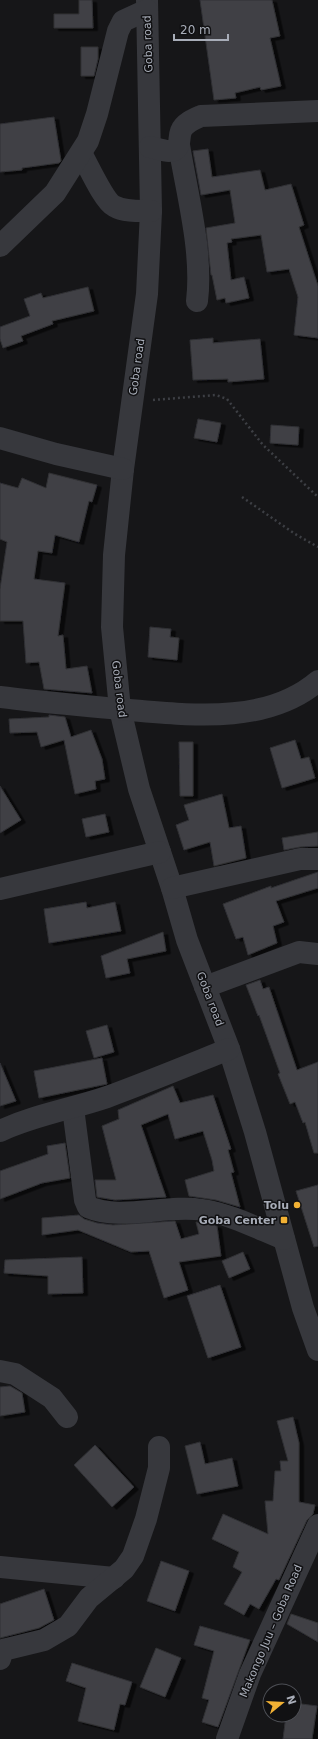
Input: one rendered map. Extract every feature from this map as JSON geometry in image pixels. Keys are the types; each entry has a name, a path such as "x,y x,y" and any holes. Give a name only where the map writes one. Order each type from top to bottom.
{"street":[{"name":"Goba road","path":"147,5 151,211 147,294 123,469 114,555 112,627 120,709 139,789 172,888 187,940 229,1049 255,1132 303,1308 318,1350"},
{"path":"0,246 55,193 81,153 88,141 97,114 118,31 123,21 147,5"},
{"path":"150,147 170,151 176,149 181,141 181,131 192,119 201,116 318,110"},
{"path":"179,145 197,254 199,283 197,301"},
{"path":"81,153 105,196 114,206 131,211 151,211"},
{"path":"0,438 56,454 123,469"},
{"path":"0,697 36,702 199,716 233,713 270,706 290,700 310,688 318,681"},
{"path":"0,889 160,852"},
{"path":"172,888 300,859 318,859"},
{"path":"205,987 299,952 318,954"},
{"path":"0,1131 19,1122 74,1108 108,1096 229,1049"},
{"path":"74,1108 85,1200 88,1207 99,1212 141,1212 171,1208 204,1210 243,1222 284,1239"},
{"path":"0,1371 15,1374 52,1398 67,1417"},
{"path":"1,1653 44,1640 68,1626 89,1598 124,1569 133,1556 146,1519 159,1468 159,1447"},
{"name":"Makongo Juu – Goba Road","path":"227,1739 250,1674 318,1525"},
{"path":"0,1567 114,1578"}],"path":[{"path":"132,403 161,399 216,395 227,399 263,445 318,497"},
{"path":"242,497 295,534 318,547"}],"building":[{"path":"79,0 92,0 93,28 54,28 54,14 79,14"},
{"path":"200,0 272,0 280,36 270,38 281,86 261,90 260,87 235,93 236,98 214,100"},
{"path":"81,47 98,47 98,59 94,76 81,76"},
{"path":"54,117 61,161 59,163 22,168 22,170 0,172 0,124"},
{"path":"208,149 212,177 260,170 265,190 291,184 304,225 299,227 318,286 318,338 294,335 298,297 289,269 267,272 261,235 231,239 232,242 227,243 231,280 244,277 249,298 226,303 225,298 217,300 211,275 206,228 235,223 230,190 201,195 193,151"},
{"path":"88,287 94,311 52,321 53,324 21,336 23,341 3,348 0,339 0,327 30,316 24,299 41,293 43,298"},
{"path":"213,338 213,343 260,339 264,379 228,382 228,379 193,380 190,340"},
{"path":"198,419 221,423 217,442 194,438"},
{"path":"271,425 299,427 298,445 270,443"},
{"path":"49,473 97,485 92,502 89,501 79,542 55,535 52,553 38,551 34,579 65,583 58,636 63,635 66,669 87,666 92,693 44,689 39,662 26,663 23,621 0,621 0,589 7,542 0,539 0,483 18,488 22,478 46,488"},
{"path":"150,627 171,629 170,637 179,638 177,660 148,657"},
{"path":"49,715 65,717 71,737 91,730 102,759 105,779 95,781 96,789 75,794 64,740 41,747 37,732 10,733 9,719 49,717"},
{"path":"295,740 301,759 309,757 315,778 282,788 270,748"},
{"path":"179,742 193,742 193,796 180,796"},
{"path":"0,786 21,820 0,833"},
{"path":"222,794 229,828 241,826 246,858 214,866 210,842 184,850 176,825 189,820 184,805"},
{"path":"105,814 109,832 86,837 82,819"},
{"path":"318,832 318,846 284,850 282,838"},
{"path":"318,872 318,888 276,901 284,922 273,926 277,943 248,955 243,937 236,939 223,904 271,886 271,888"},
{"path":"86,902 87,908 115,902 121,931 49,943 44,909"},
{"path":"163,932 166,951 127,959 130,973 106,978 101,956"},
{"path":"260,980 263,989 269,987 297,1070 318,1062 318,1153 314,1153 305,1122 303,1123 295,1102 290,1104 278,1074 280,1073 259,1015 258,1016 246,985"},
{"path":"107,1025 114,1052 94,1058 86,1031"},
{"path":"102,1058 107,1084 39,1098 34,1071"},
{"path":"0,1063 16,1101 0,1106"},
{"path":"173,1086 180,1103 213,1095 231,1149 228,1150 234,1172 231,1173 240,1207 216,1200 189,1196 185,1180 214,1171 212,1160 203,1131 175,1139 168,1114 141,1125 166,1197 115,1200 97,1197 95,1180 116,1180 102,1126 119,1119 118,1110"},
{"path":"65,1143 70,1178 42,1183 0,1199 0,1171 48,1154 47,1146"},
{"path":"318,1185 318,1246 314,1247 296,1191"},
{"path":"79,1215 84,1219 97,1223 113,1225 175,1221 181,1239 199,1234 196,1222 217,1226 221,1256 179,1262 188,1290 164,1298 149,1251 131,1252 78,1230 42,1235 42,1218"},
{"path":"243,1252 250,1269 229,1278 222,1261"},
{"path":"82,1257 83,1293 48,1294 48,1276 4,1273 5,1260"},
{"path":"220,1285 241,1347 208,1358 187,1296"},
{"path":"10,1386 22,1393 25,1412 0,1416 0,1387"},
{"path":"293,1417 299,1443 299,1502 315,1505 313,1514 307,1520 279,1580 276,1579 259,1609 250,1604 244,1615 224,1604 242,1572 233,1567 239,1552 212,1539 223,1514 268,1534 265,1501 273,1501 275,1471 281,1471 280,1461 288,1461 277,1421"},
{"path":"200,1442 205,1464 232,1458 238,1486 197,1494 185,1446"},
{"path":"95,1445 134,1487 112,1507 74,1465"},
{"path":"161,1561 189,1571 175,1611 147,1601"},
{"path":"44,1589 54,1620 39,1628 0,1638 0,1604"},
{"path":"291,1614 318,1623 318,1642 287,1624"},
{"path":"200,1626 250,1640 218,1727 202,1722 209,1700 202,1698 214,1651 194,1645"},
{"path":"156,1648 181,1658 165,1697 140,1687"},
{"path":"72,1663 132,1682 125,1705 120,1704 114,1730 78,1721 86,1688 66,1681"},
{"path":"302,1704 317,1706 312,1739 283,1739 285,1723 302,1723"}],"place":[{"name":"Tolu","path":"297,1205"},
{"name":"Goba Center","path":"284,1220"}]}
